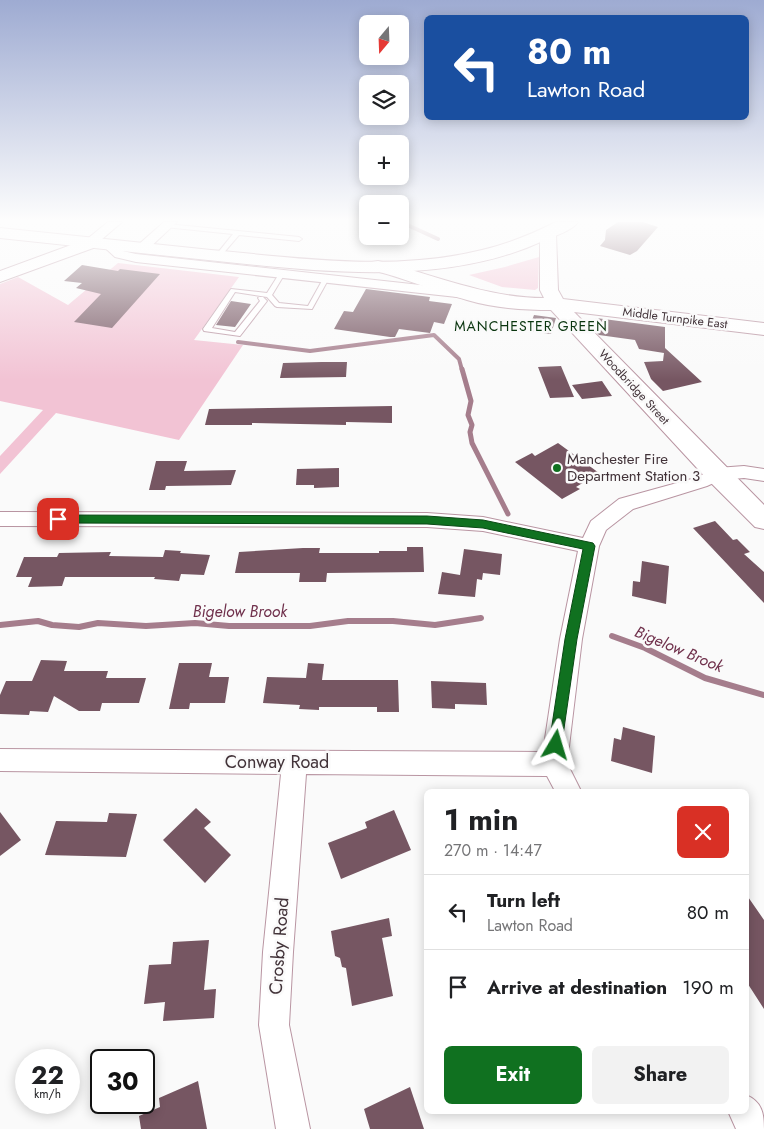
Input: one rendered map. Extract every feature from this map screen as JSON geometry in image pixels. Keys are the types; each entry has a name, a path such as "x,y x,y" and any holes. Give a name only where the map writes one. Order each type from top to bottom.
{"main road":[{"name":"Middle Turnpike East","path":"411,275 466,294 510,302 556,304 764,329"},
{"name":"Middle Turnpike East","path":"455,275 495,291 556,304"},
{"name":"Woodbridge Street","path":"549,275 549,290 556,304 717,474 764,520"}],"street":[{"name":"Middle Turnpike East","path":"281,275 466,294"},
{"path":"567,789 554,764 571,639 589,546 598,526 612,513 626,504 701,482 717,474 744,472 764,474"},
{"path":"0,518 427,520 483,524 589,546"},
{"name":"Conway Road","path":"0,760 554,764"},
{"name":"Crosby Road","path":"293,1129 274,1025 278,942 295,762"},
{"path":"746,1114 754,1129"}],"lane":[{"path":"246,321 244,317 256,300 264,296 281,275"},
{"path":"264,296 264,301 253,318 246,321 238,334 207,329 233,290 264,296 277,305 310,308 325,280"}],"shaded area":[{"path":"104,275 219,275 239,277 194,340 243,345 179,440 56,413 0,474 0,456 43,410 0,401 0,284 18,277 68,305"},
{"path":"469,275 538,275 538,288 535,290 502,287"}],"building":[{"path":"71,275 159,275 112,328 74,322 101,294 76,288 82,283 64,281"},
{"path":"366,289 430,297 429,301 452,304 444,324 434,322 430,333 399,329 395,337 390,337 334,329 344,311 353,312"},
{"path":"231,301 251,304 235,327 216,325"},
{"path":"534,315 556,318 551,334 528,331"},
{"path":"596,318 665,327 665,348 702,382 663,391 651,379 644,362 663,361 664,353 639,349 635,340 599,335 595,331"},
{"path":"347,362 346,377 280,378 283,363"},
{"path":"561,366 574,397 550,398 538,367"},
{"path":"602,381 612,396 582,399 572,385"},
{"path":"392,406 392,423 346,422 346,425 252,423 252,425 205,425 209,409"},
{"name":"Manchester Fire Department Station 3","path":"558,443 599,473 576,487 580,489 562,499 515,462 532,453 535,456"},
{"path":"156,461 187,461 184,471 236,470 231,485 166,486 165,490 149,490"},
{"path":"339,468 339,487 314,488 314,485 296,485 297,469"},
{"path":"715,521 733,540 737,539 750,552 744,554 764,572 764,603 693,528"},
{"path":"407,547 423,547 424,572 327,573 326,582 299,582 300,573 235,573 239,552 320,548 319,553 379,553 379,551 407,551"},
{"path":"464,549 502,554 500,575 483,573 482,580 477,579 475,597 438,594 442,572 460,575"},
{"path":"165,550 210,555 204,575 181,574 179,581 154,579 155,577 65,577 62,586 28,587 32,577 16,577 24,557 57,557 59,553 111,552 109,556 163,557"},
{"path":"642,561 669,566 666,604 632,596 633,581 640,582"},
{"path":"41,660 67,661 64,671 108,671 106,678 146,678 139,703 102,703 100,711 79,711 54,696 48,712 30,711 29,715 0,714 0,695 6,681 32,681"},
{"path":"179,663 212,663 209,677 229,677 225,703 190,703 189,709 169,709"},
{"path":"308,663 324,664 322,680 398,680 399,712 377,712 377,707 319,707 319,710 299,709 300,705 263,703 267,677 306,678"},
{"path":"431,681 486,683 487,705 455,704 455,709 432,708"},
{"path":"623,727 655,736 652,773 611,761 614,738 621,740"},
{"path":"196,808 211,822 204,828 231,855 205,883 163,840"},
{"path":"394,810 411,850 341,879 328,843 367,828 365,822"},
{"path":"0,812 21,840 0,856"},
{"path":"109,813 137,814 126,857 45,855 56,821 107,822"},
{"path":"749,898 764,920 764,1009 749,986"},
{"path":"389,918 392,936 382,938 393,996 352,1006 346,968 342,967 340,958 335,956 331,931"},
{"path":"209,940 204,990 216,989 214,1018 163,1021 165,1002 144,1004 149,965 171,964 173,942"},
{"path":"198,1081 207,1129 141,1129 139,1116 155,1114 155,1109 160,1107 159,1098"},
{"path":"410,1087 424,1129 370,1129 364,1109"}],"waterway":[{"path":"238,342 310,351 434,335 459,359 462,370"},
{"path":"462,369 471,401 468,415 472,425 470,432 472,443 508,514"},
{"name":"Bigelow Brook","path":"0,625 38,621 52,625 79,627 98,623 146,626 195,623 229,626 310,626 348,621 393,621 435,625 481,618"},
{"name":"Bigelow Brook","path":"612,636 645,648 705,678 764,695"}],"place":[{"name":"Manchester Fire Department Station 3","path":"557,468"}],"district":[{"name":"MANCHESTER GREEN","path":"531,326"}],"route":[{"path":"58,519 427,520 483,524 589,546 571,639 556,745"}]}
